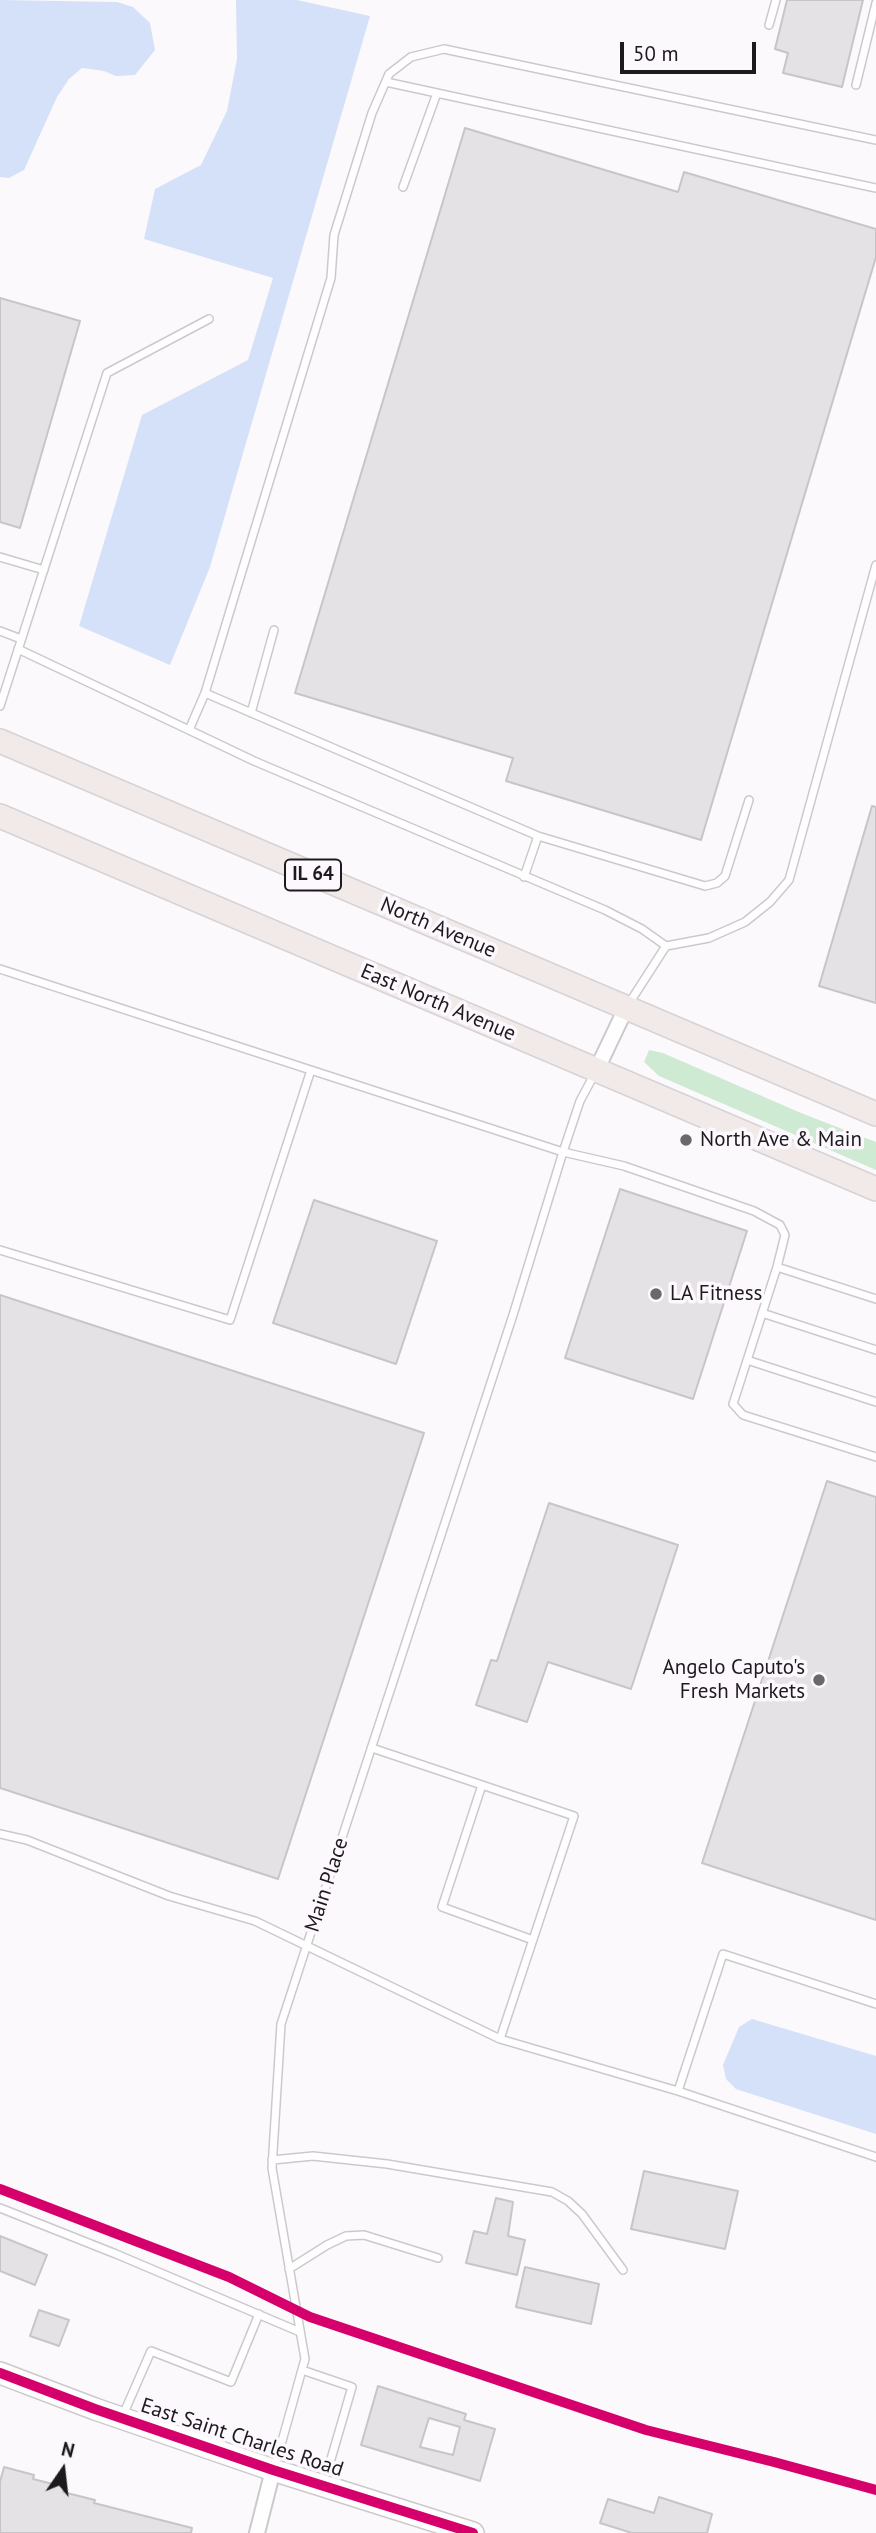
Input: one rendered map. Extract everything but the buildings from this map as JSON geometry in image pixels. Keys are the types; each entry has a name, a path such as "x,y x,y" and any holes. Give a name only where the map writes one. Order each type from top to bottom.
{"main road":[{"name":"North Avenue","path":"0,741 876,1114"},
{"name":"East North Avenue","path":"0,816 876,1189"}],"street":[{"path":"597,1069 626,1008"},
{"name":"East Saint Charles Road","path":"0,2373 274,2470 473,2533"},
{"path":"257,2533 274,2470"}],"lane":[{"path":"769,24 776,0"},
{"path":"856,85 876,3"},
{"path":"189,730 205,693 331,278 334,235 372,113 389,74 411,57 444,49 876,140"},
{"path":"386,82 876,188"},
{"path":"402,187 436,93"},
{"path":"0,706 107,373 209,319"},
{"path":"0,556 44,570"},
{"path":"18,649 254,761 605,910 642,929 666,946 709,938 745,922 770,902 789,880 876,565"},
{"path":"251,713 274,630"},
{"path":"0,631 21,639"},
{"path":"205,693 538,836 705,886 717,883 725,876 749,800"},
{"path":"524,877 538,836"},
{"path":"626,1008 666,946"},
{"path":"0,969 563,1152 624,1167 769,1217 780,1225 785,1235 733,1404 743,1415 876,1457"},
{"name":"Main Place","path":"274,2470 305,2359 272,2160 281,2024 513,1315 563,1152 580,1101 597,1069"},
{"path":"0,1250 230,1320 311,1070"},
{"path":"777,1267 876,1299"},
{"path":"762,1313 876,1350"},
{"path":"747,1360 876,1402"},
{"path":"372,1748 575,1816 500,2039"},
{"path":"482,1785 442,1907 533,1940"},
{"path":"0,1835 27,1840 169,1896 256,1921 500,2039 678,2091 876,2157"},
{"path":"678,2091 723,1954 876,2004"},
{"path":"272,2160 313,2156 387,2164 552,2192 568,2201 582,2214 623,2270"},
{"path":"0,2208 300,2332"},
{"path":"289,2269 346,2236 365,2235 438,2258"},
{"path":"121,2418 151,2351 230,2382 258,2314"},
{"path":"302,2370 352,2387 331,2459"}],"green space":[{"path":"649,1050 663,1053 801,1113 876,1142 876,1170 659,1076 644,1062"}],"water":[{"path":"0,0 117,2 133,7 150,23 155,50 135,75 116,76 104,71 82,68 69,79 57,97 24,170 9,178 0,177"},
{"path":"236,0 297,0 370,16 210,567 170,665 79,626 142,415 248,360 273,278 144,239 155,189 201,165 227,111 237,59"},
{"path":"752,2019 876,2056 876,2134 736,2089 726,2079 723,2065 739,2027"}],"cycle path":[{"path":"0,2189 229,2277 310,2317 646,2430 876,2490"},
{"path":"0,2373 95,2409 273,2470 473,2533"}],"place":[{"name":"North Ave & Main","path":"686,1140"},
{"name":"LA Fitness","path":"656,1294"},
{"name":"Angelo Caputo's Fresh Markets","path":"819,1680"}]}
